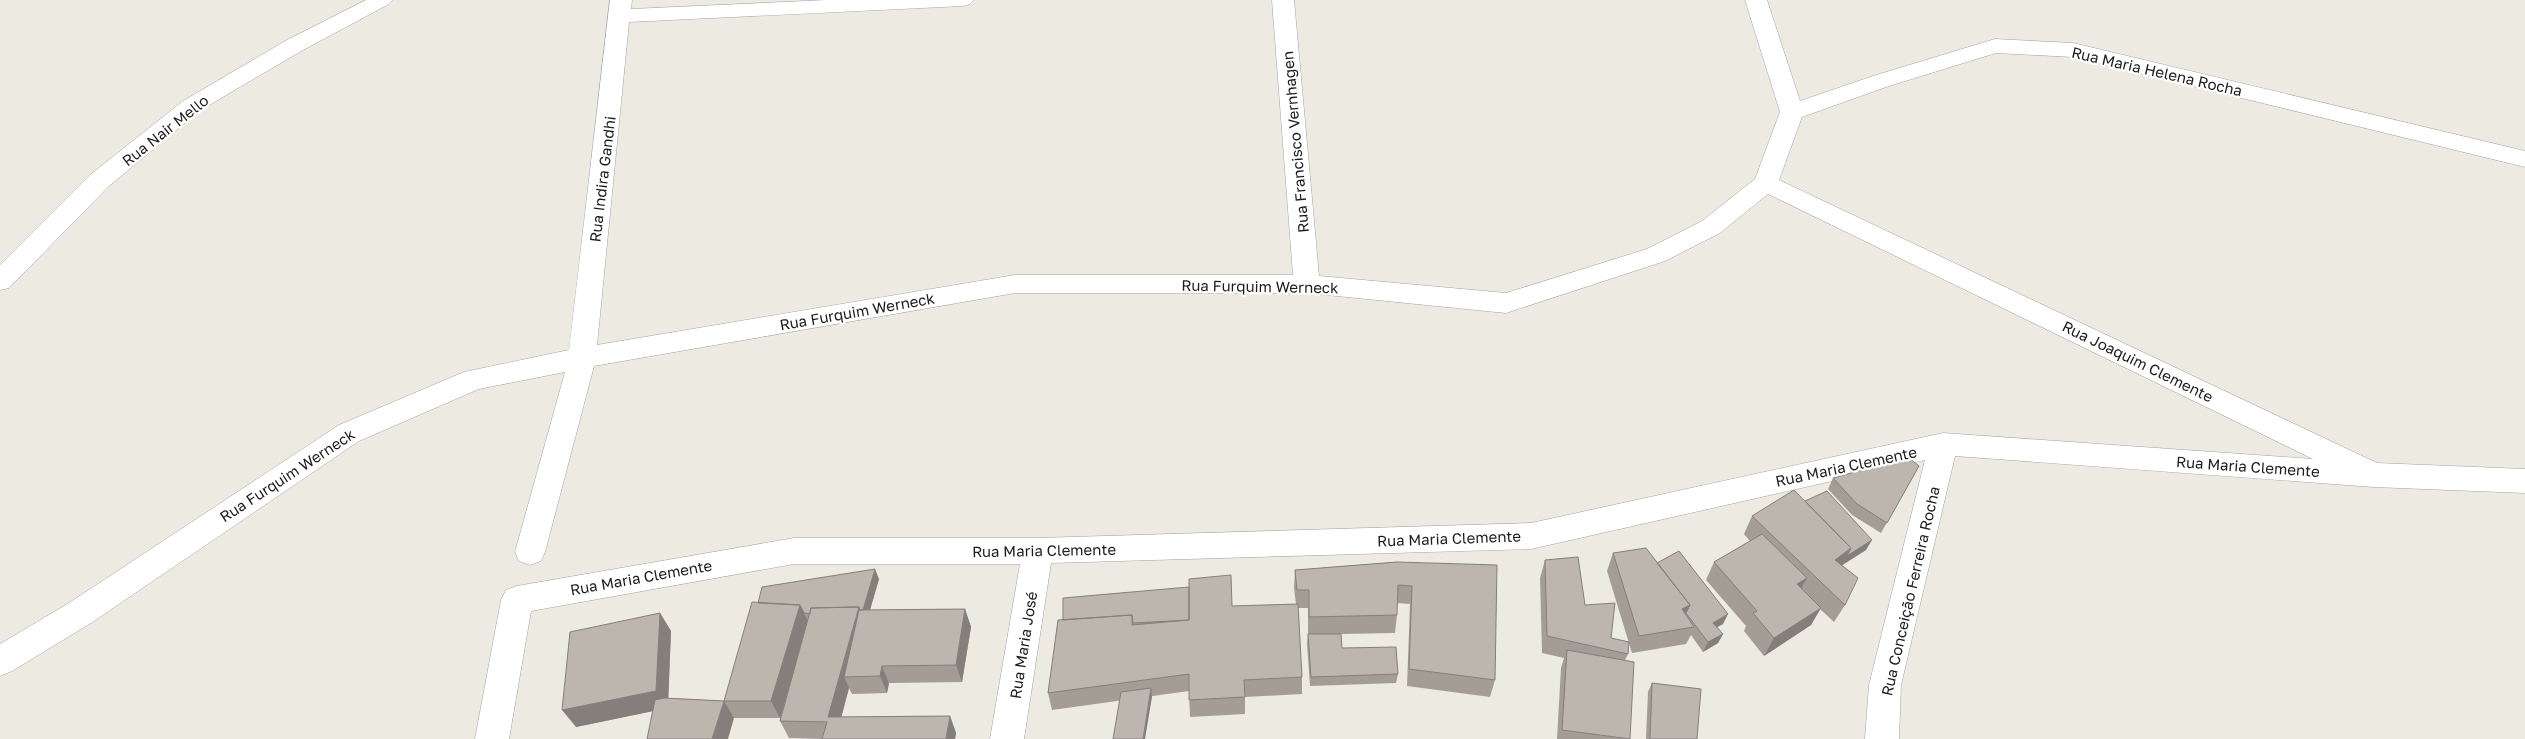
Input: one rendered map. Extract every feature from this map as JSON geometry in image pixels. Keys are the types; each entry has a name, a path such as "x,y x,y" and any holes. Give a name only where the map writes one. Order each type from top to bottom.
{"street":[{"name":"Rua Nair Mello","path":"0,280 99,181 191,106 295,45 382,0"},
{"path":"621,8 963,0"},
{"name":"Rua Francisco Vernhagen","path":"1282,0 1306,284"},
{"path":"1756,0 1792,112 1766,182"},
{"name":"Rua Indira Gandhi","path":"530,552 582,358 621,8"},
{"name":"Rua Maria Helena Rocha","path":"1792,112 1881,81 1995,46 2073,50 2525,159"},
{"name":"Rua Furquim Werneck","path":"0,661 80,613 349,433 474,379 582,358 1015,284 1306,284 1506,303 1656,256 1711,227 1766,182"},
{"name":"Rua Joaquim Clemente","path":"1766,182 2374,475 2525,481"},
{"name":"Rua Maria Clemente","path":"492,739 517,600 794,551 1038,551 1531,536 1944,444 2374,475"},
{"name":"Rua Conceição Ferreira Rocha","path":"1882,739 1885,685 1944,444"},
{"name":"Rua Maria José","path":"1007,739 1038,551"}],"building":[{"path":"1908,457 1919,466 1887,523 1857,504 1833,478"},
{"path":"1794,490 1851,548 1835,560 1858,578 1845,605 1752,516"},
{"path":"1827,491 1872,540 1847,556 1851,548 1805,501"},
{"path":"1762,534 1807,578 1797,584 1821,608 1774,638 1753,613 1757,611 1714,562"},
{"path":"1646,548 1690,605 1682,609 1694,627 1639,636 1613,553"},
{"path":"1679,551 1728,614 1713,623 1723,634 1708,642 1686,613 1690,605 1657,563"},
{"path":"1578,557 1585,605 1615,603 1611,638 1629,642 1628,654 1547,636 1545,560"},
{"path":"1397,562 1497,565 1495,680 1409,669 1412,586 1398,585 1397,615 1309,617 1309,590 1297,590 1295,570"},
{"path":"875,569 863,610 860,610 859,607 811,608 810,614 804,613 800,605 758,603 762,587"},
{"path":"1231,575 1232,606 1298,604 1302,677 1244,680 1245,697 1189,700 1189,674 1048,693 1058,620 1132,615 1132,625 1189,620 1189,579"},
{"path":"1189,587 1189,620 1133,623 1132,615 1063,620 1063,598"},
{"path":"752,602 800,605 771,701 724,701"},
{"path":"859,607 828,717 950,716 946,739 822,739 827,722 780,721 811,608"},
{"path":"965,609 956,665 882,666 880,676 844,677 859,610"},
{"path":"660,613 656,691 562,710 570,632"},
{"path":"1308,634 1341,634 1342,648 1396,647 1398,674 1311,677"},
{"path":"1567,650 1634,662 1630,739 1562,730"},
{"path":"1652,683 1701,689 1697,739 1650,739"},
{"path":"1151,688 1143,739 1113,739 1121,692"},
{"path":"664,698 724,701 712,739 647,739 655,700"}]}
